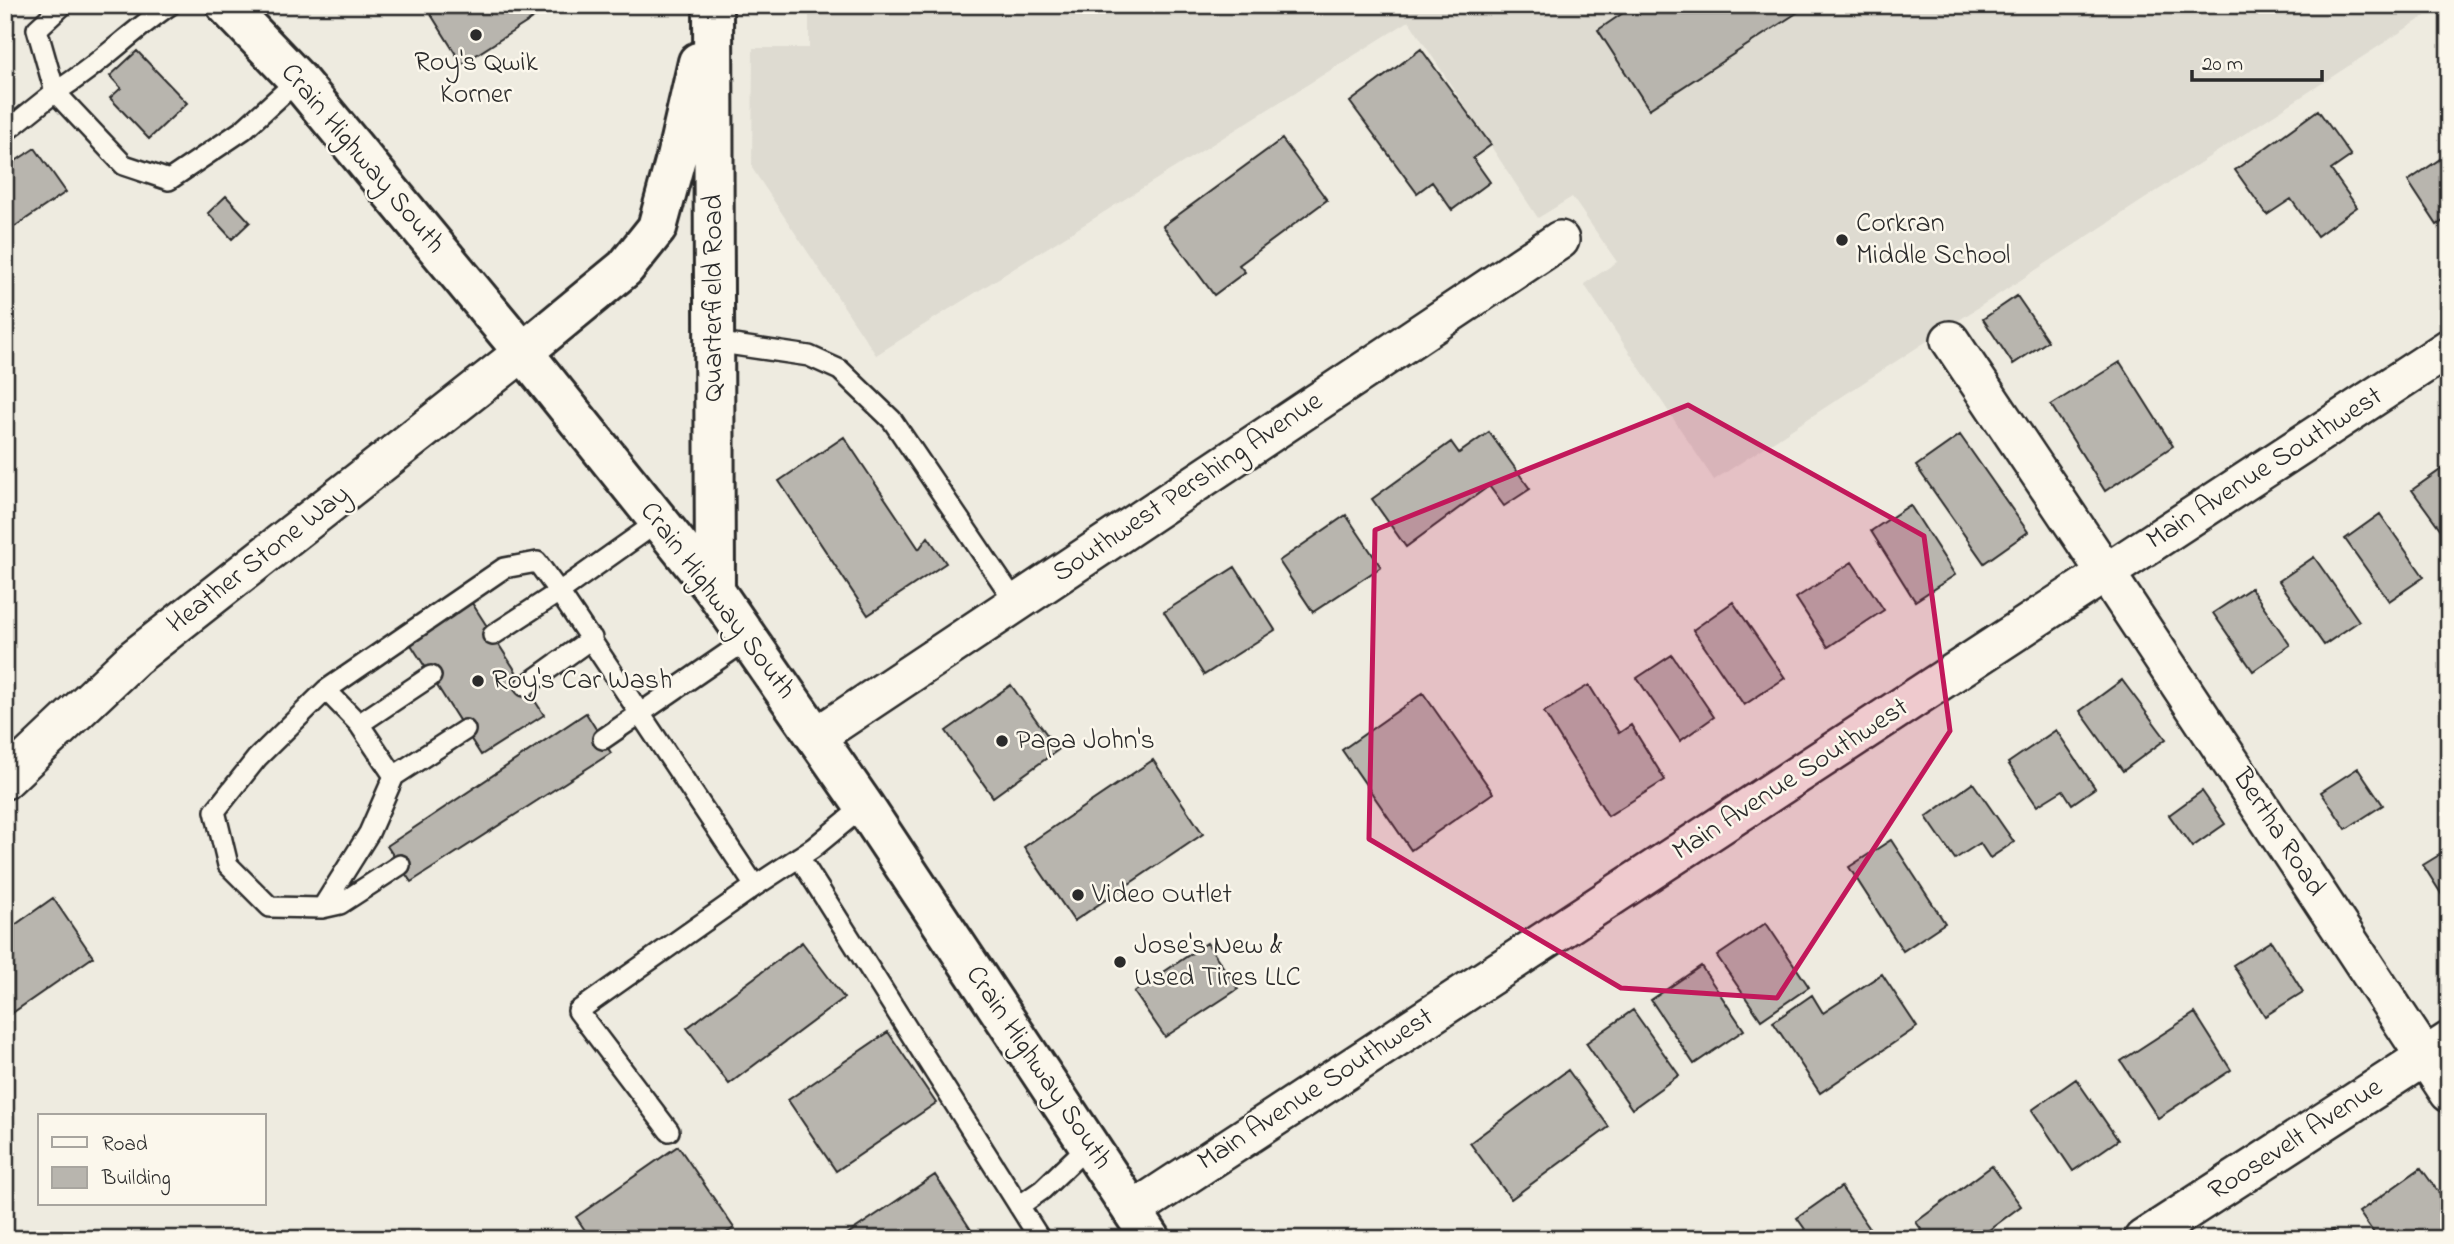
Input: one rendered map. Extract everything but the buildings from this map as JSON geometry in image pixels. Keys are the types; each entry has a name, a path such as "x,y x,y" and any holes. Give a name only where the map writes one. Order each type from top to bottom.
{"main road":[{"name":"Crain Highway South","path":"226,5 298,80 523,352 715,591 817,736 1142,1225"},
{"name":"Quarterfield Road","path":"712,5 715,591"},
{"name":"Quarterfield Road","path":"523,352 625,268 657,228 712,5"}],"street":[{"name":"Southwest Pershing Avenue","path":"817,736 1560,240"},
{"name":"Bertha Road","path":"1950,340 2106,573 2437,1049 2449,1093"},
{"name":"Main Avenue Southwest","path":"1142,1225 2106,573 2449,348"},
{"name":"Heather Stone Way","path":"5,780 134,658 523,352"},
{"name":"Roosevelt Avenue","path":"2143,1239 2437,1049"}],"lane":[{"path":"63,5 37,29 55,92 124,165 169,180 243,130 298,80"},
{"path":"5,132 55,92 85,74 145,22 170,5"},
{"path":"714,342 809,356 840,370 892,420 1016,603"},
{"path":"493,635 659,521"},
{"path":"400,865 340,904 322,908 270,907 228,865 215,811 257,758 326,690 504,568 537,562 592,638 755,886"},
{"path":"525,686 592,638"},
{"path":"603,739 748,639"},
{"path":"359,724 431,676"},
{"path":"326,690 359,724 394,776"},
{"path":"322,908 369,833 394,776 465,730"},
{"path":"669,1131 578,1011 799,857 864,806"},
{"path":"799,857 1040,1239"},
{"path":"1019,1206 1042,1190 1089,1145"}],"highlighted area":[{"path":"1688,405 1924,536 1950,731 1777,998 1621,988 1369,839 1375,530"}],"shaded area":[{"name":"Corkran Middle School","path":"809,5 2442,5 1714,480 1584,284 1617,262 1572,197 1538,218 1409,21 876,355 752,168 753,48 809,48"}],"place":[{"name":"Roy's Qwik Korner","path":"476,35"},
{"name":"Corkran Middle School","path":"1842,240"},
{"name":"Roy's Car Wash","path":"478,681"},
{"name":"Papa John's","path":"1002,741"},
{"name":"Video Outlet","path":"1078,895"},
{"name":"Jose's New & Used Tires LLC","path":"1120,962"}]}
